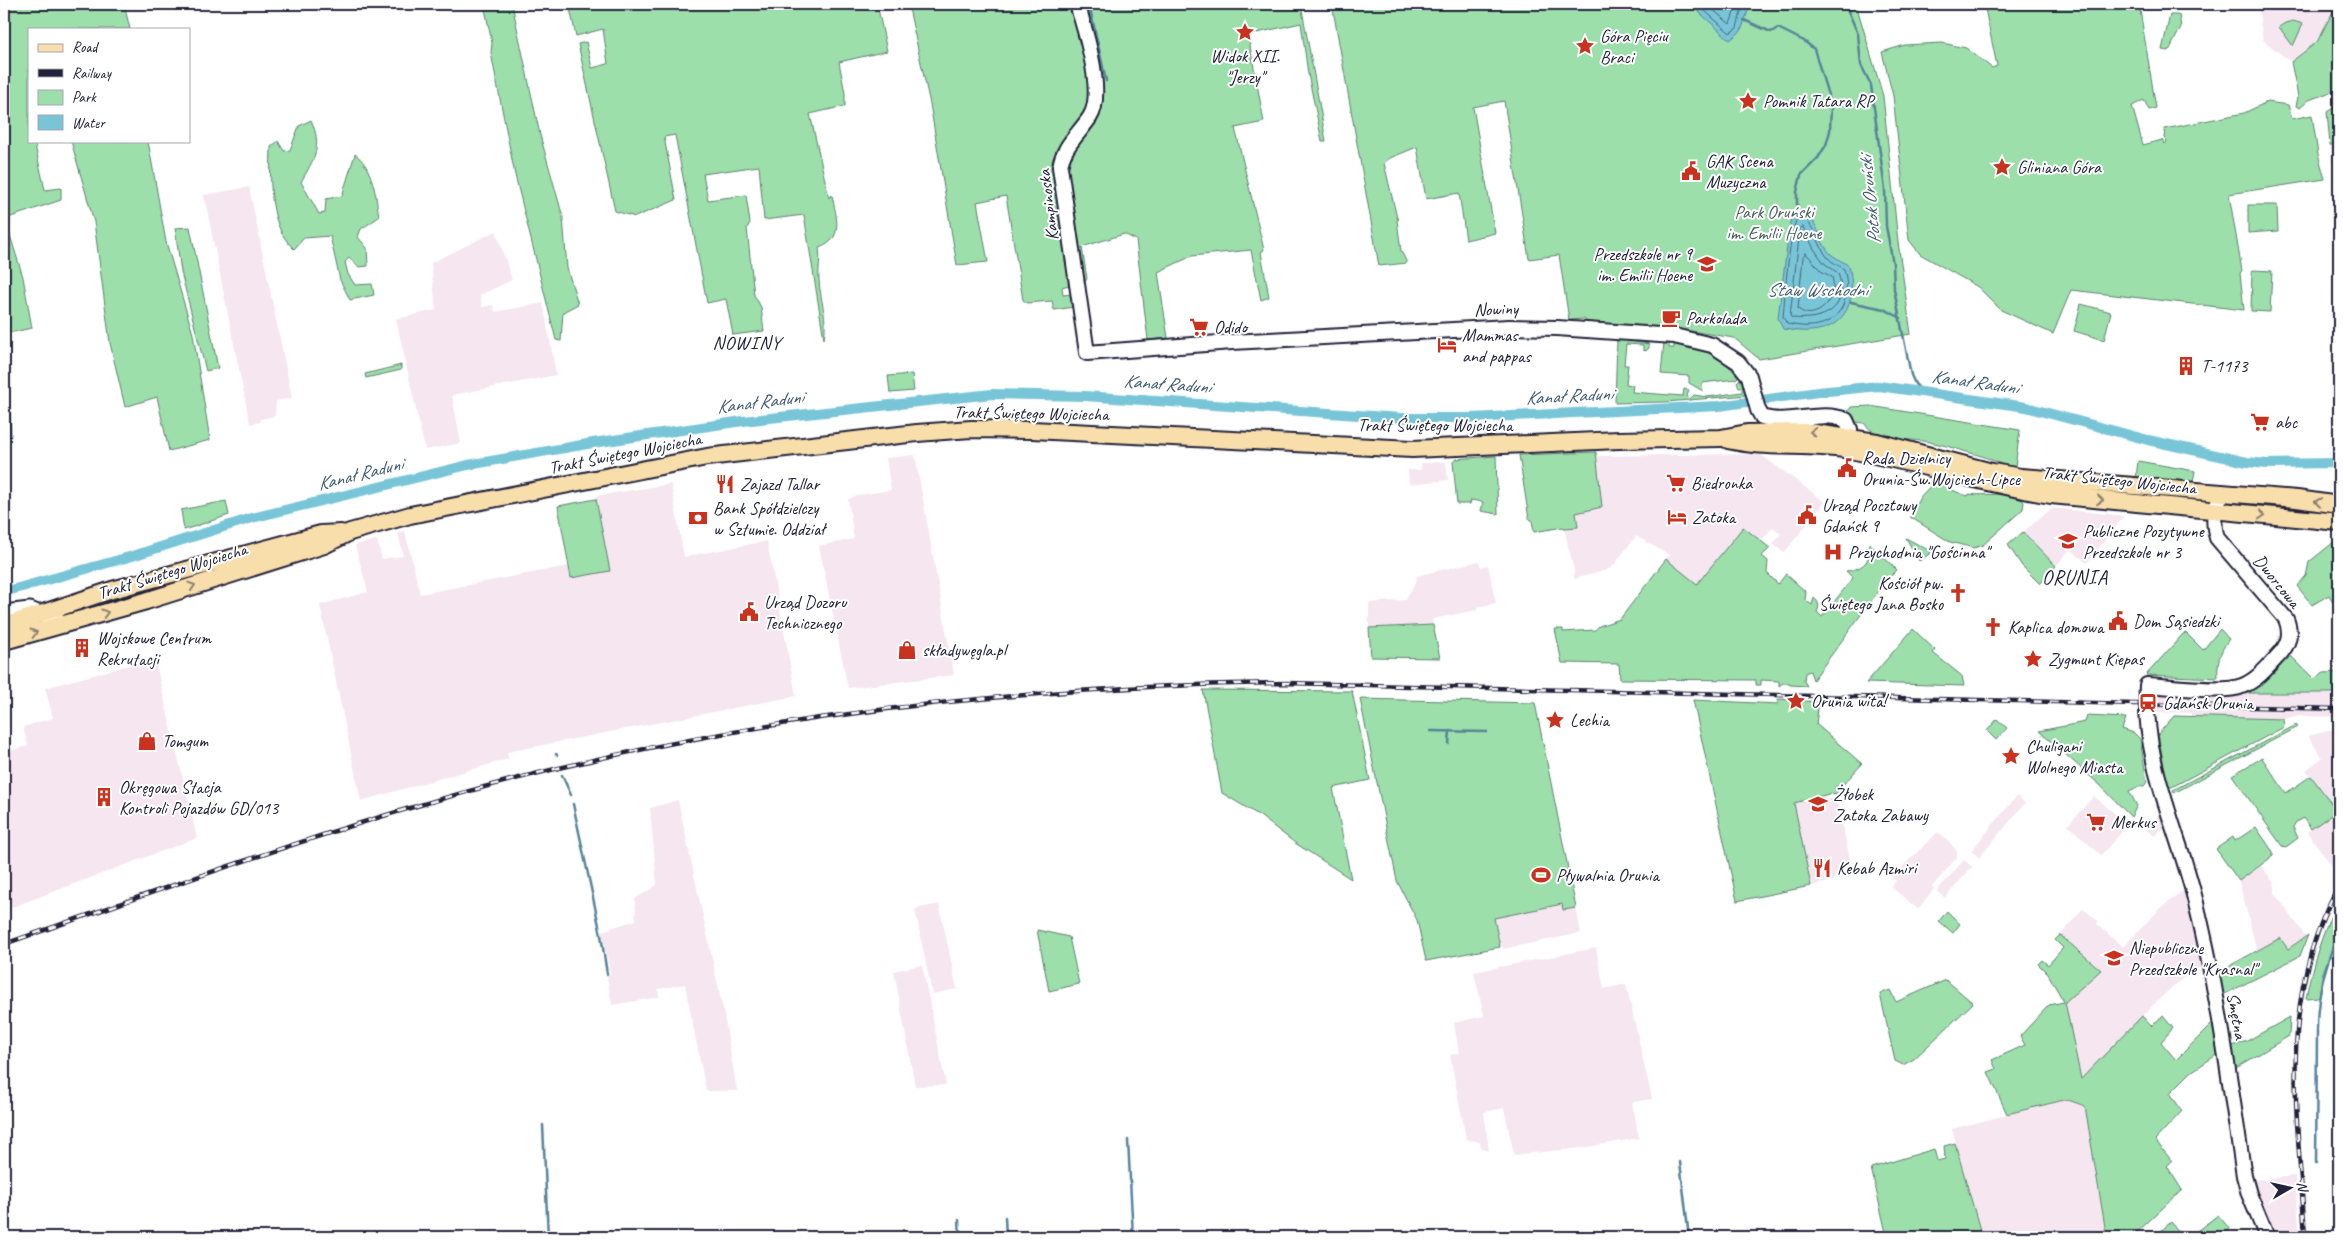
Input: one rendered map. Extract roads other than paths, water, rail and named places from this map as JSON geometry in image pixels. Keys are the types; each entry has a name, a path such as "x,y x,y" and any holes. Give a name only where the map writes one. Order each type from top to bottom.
{"main road":[{"name":"Trakt Świętego Wojciecha","path":"4,641 324,545 350,532 410,515 707,457 971,429 1032,430 1412,449 1620,440 1721,438 1748,444 1816,446 1848,443 2021,477 2297,499 2339,505"},
{"name":"Trakt Świętego Wojciecha","path":"1848,443 2026,491 2339,522"},
{"name":"Trakt Świętego Wojciecha","path":"4,626 112,590 321,534 350,532"},
{"path":"4,613 26,609 63,624"}],"street":[{"name":"Kampinoska","path":"1077,4 1089,51 1095,100 1090,117 1066,149 1060,167 1087,353"},
{"name":"Nowiny","path":"1087,353 1232,342 1509,327 1557,328 1674,336 1704,342 1719,349 1738,362 1749,376 1758,410 1762,417 1767,419 1840,418 1849,425 1848,443"},
{"path":"2198,491 2213,510 2222,493"},
{"name":"Dworcowa","path":"2147,685 2222,689 2240,687 2254,679 2287,644 2290,634 2286,619 2217,538 2213,510"},
{"name":"Smętna","path":"2147,685 2146,716 2163,802 2179,843 2195,898 2222,1040 2244,1176 2249,1194 2267,1237"}],"water":[{"path":"1690,4 1747,4 1749,8 1741,31 1730,40"},
{"name":"Staw Wschodni","path":"1797,208 1811,219 1823,243 1832,255 1849,266 1852,289 1847,309 1841,318 1824,329 1801,331 1783,329 1778,318 1790,223 1793,212"}],"waterway":[{"path":"1089,4 1106,81"},
{"name":"Potok Oruński","path":"1845,4 1858,34 1861,65 1871,85 1885,190 1886,226 1893,264 1894,289 1911,375 1915,384 1924,393"},
{"path":"1744,20 1771,32 1778,28 1804,41 1814,49 1831,105 1830,131 1826,145 1818,158 1801,175 1797,192 1797,208"},
{"path":"1851,302 1884,309 1901,318"},
{"name":"Kanał Raduni","path":"4,592 129,557 252,518 468,465 593,443 743,421 992,394 1085,396 1401,418 1472,418 1719,406 1818,392 1879,386 2026,407 2148,440 2247,462 2267,464 2339,463"},
{"path":"1431,731 1487,732"},
{"path":"1449,744 1450,731"},
{"path":"562,775 571,795"},
{"path":"573,804 601,935 607,974"},
{"path":"2317,1029 2317,1016 2323,979 2339,930"},
{"path":"2316,1163 2317,1031"},
{"path":"543,1125 548,1237"},
{"path":"1128,1140 1133,1237"},
{"path":"1680,1162 1689,1237"},
{"path":"1005,1217 1006,1237"},
{"path":"959,1220 960,1237"},
{"path":"903,1230 904,1237"}],"railway":[{"path":"4,944 317,837 443,798 507,781 603,758 797,721 894,708 992,698 1188,685 1287,683 2339,709"},
{"path":"2305,1237 2296,1102 2299,1014 2306,971 2319,928 2339,885"}],"place":[{"name":"Widok XII. \"Jerzy\"","path":"1245,32"},
{"name":"Góra Pięciu Braci","path":"1585,46"},
{"name":"Pomnik Tatara RP","path":"1748,101"},
{"name":"Gliniana Góra","path":"2002,167"},
{"name":"GAK Scena Muzyczna","path":"1691,171"},
{"name":"Przedszkole nr 9 im. Emilii Hoene","path":"1707,264"},
{"name":"Parkolada","path":"1671,318"},
{"name":"Odido","path":"1199,327"},
{"name":"Mammas and pappas","path":"1447,345"},
{"name":"T-1173","path":"2186,366"},
{"name":"abc","path":"2260,422"},
{"name":"Rada Dzielnicy Orunia-Św.Wojciech-Lipce","path":"1847,468"},
{"name":"Biedronka","path":"1676,483"},
{"name":"Zajazd Tallar","path":"725,484"},
{"name":"Urząd Pocztowy Gdańsk 9","path":"1807,515"},
{"name":"Zatoka","path":"1677,517"},
{"name":"Bank Spółdzielczy w Sztumie. Oddział","path":"698,518"},
{"name":"Publiczne Pozytywne Przedszkole nr 3","path":"2068,541"},
{"name":"Przychodnia \"Gościnna\"","path":"1833,552"},
{"name":"Kościół pw. Świętego Jana Bosko","path":"1958,593"},
{"name":"Urząd Dozoru Technicznego","path":"749,612"},
{"name":"Dom Sąsiedzki","path":"2118,621"},
{"name":"Kaplica domowa","path":"1993,627"},
{"name":"Wojskowe Centrum Rekrutacji","path":"82,648"},
{"name":"składywęgla.pl","path":"907,650"},
{"name":"Zygmunt Kiepas","path":"2033,659"},
{"name":"Orunia wita!","path":"1796,701"},
{"name":"Gdańsk Orunia","path":"2148,703"},
{"name":"Lechia","path":"1555,720"},
{"name":"Tomgum","path":"147,741"},
{"name":"Chuligani Wolnego Miasta","path":"2011,756"},
{"name":"Okręgowa Stacja Kontroli Pojazdów GD/013","path":"104,797"},
{"name":"Żłobek Zatoka Zabawy","path":"1818,804"},
{"name":"Merkus","path":"2096,822"},
{"name":"Kebab Azmiri","path":"1822,868"},
{"name":"Pływalnia Orunia","path":"1541,875"},
{"name":"Niepubliczne Przedszkole \"Krasnal\"","path":"2114,958"}],"district":[{"name":"NOWINY","path":"747,343"},
{"name":"ORUNIA","path":"2075,577"}],"park label":[{"name":"Park Oruński im. Emilii Hoene","path":"1774,222"}]}
